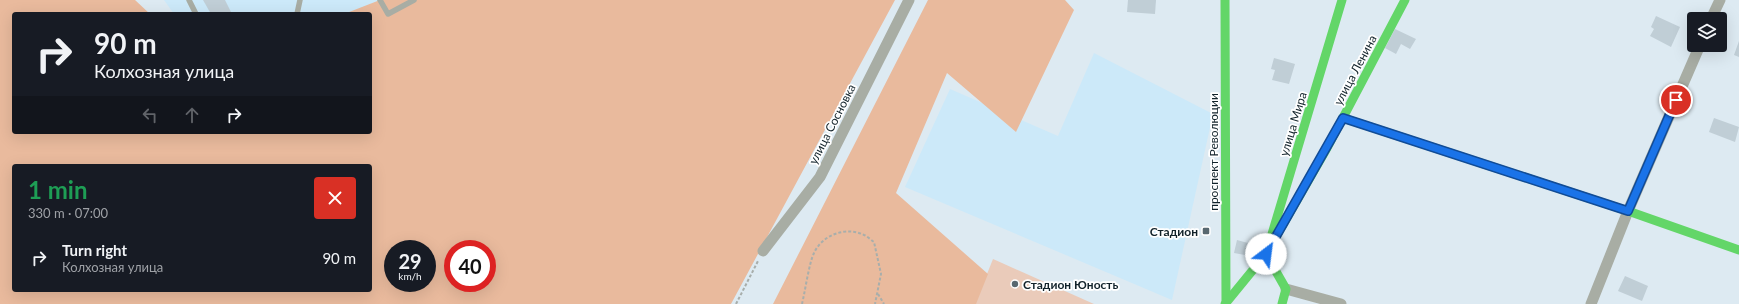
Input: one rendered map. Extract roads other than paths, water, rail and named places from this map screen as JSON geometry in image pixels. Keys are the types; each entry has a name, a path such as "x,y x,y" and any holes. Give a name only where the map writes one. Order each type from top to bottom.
{"street":[{"name":"улица Сосновка","path":"764,251 820,177 909,0"},
{"name":"проспект Революции","path":"1224,0 1226,304"},
{"name":"улица Мира","path":"1266,254 1342,0"},
{"name":"улица Ленина","path":"1226,304 1266,254 1343,118 1405,0"},
{"path":"1715,12 1720,0"},
{"path":"1591,304 1628,211 1697,52"},
{"path":"1343,118 1628,211 1739,250"},
{"path":"1266,254 1286,288 1341,304"},
{"path":"1282,304 1286,288"}],"lane":[{"path":"189,0 195,12"},
{"path":"297,12 300,0"},
{"path":"380,0 388,14 414,0"}],"place":[{"name":"Стадион","path":"1206,231"},
{"name":"Стадион Юность","path":"1015,284"}]}
